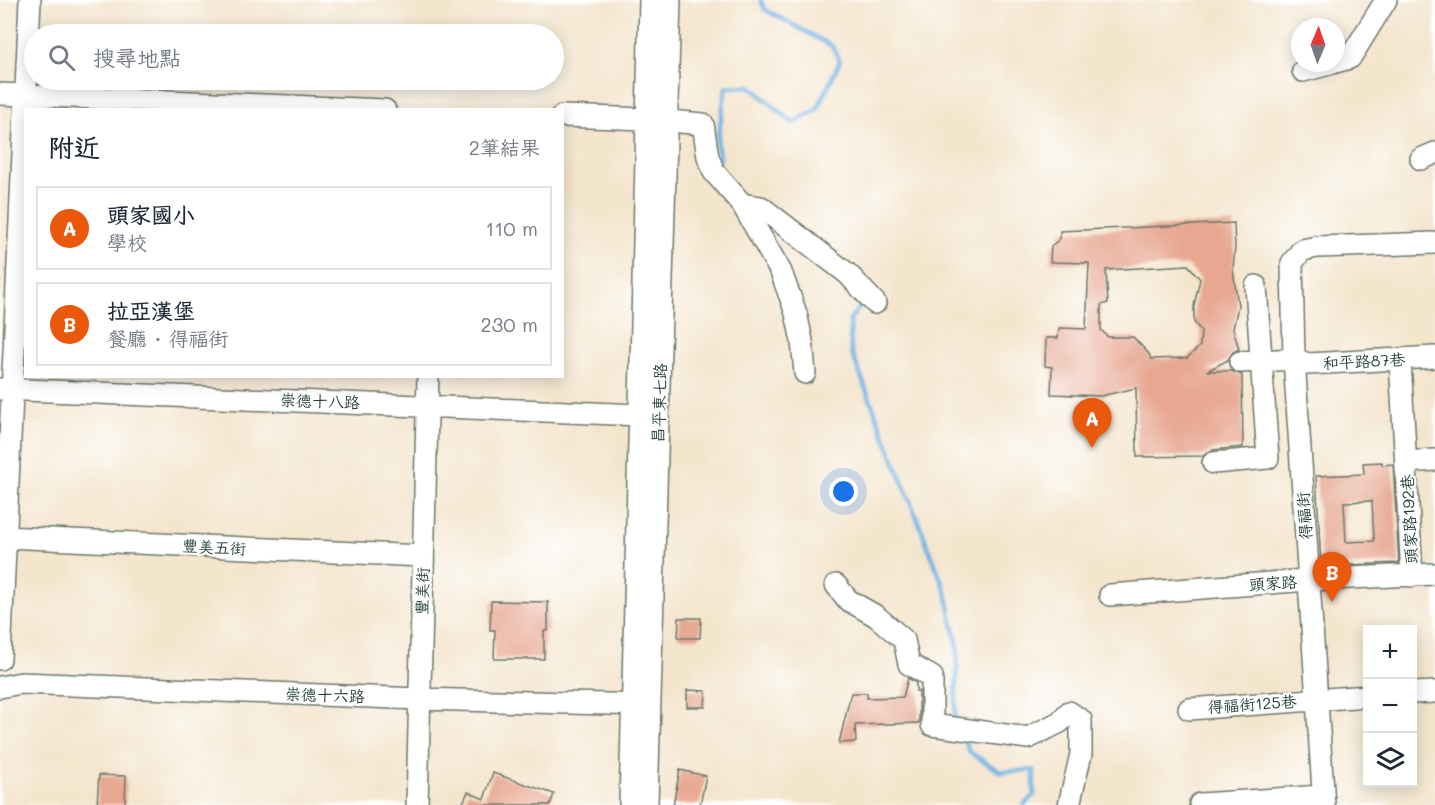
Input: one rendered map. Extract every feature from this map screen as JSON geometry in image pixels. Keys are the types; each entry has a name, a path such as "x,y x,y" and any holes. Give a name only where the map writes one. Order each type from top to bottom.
{"street":[{"path":"29,24 30,0"},
{"name":"昌平東七路","path":"630,805 641,705 657,120 650,0"},
{"name":"昌平東七路","path":"647,805 635,543 657,120 670,0"},
{"path":"1345,60 1350,58 1386,0"},
{"path":"25,108 26,90"},
{"path":"0,94 337,108"},
{"path":"564,116 703,124 708,157 714,172 742,204 781,272 796,313 802,341 805,374"},
{"path":"0,658 5,537 6,389 24,124"},
{"path":"742,204 761,207 848,274 875,303"},
{"name":"得福街","path":"1323,801 1294,359 1292,263 1302,250 1317,247 1435,243"},
{"path":"1213,463 1268,458 1256,286"},
{"name":"和平路87巷","path":"1240,362 1294,359 1308,364 1435,357"},
{"name":"頭家路192巷","path":"1400,360 1412,576"},
{"name":"豐美街","path":"417,805 428,378"},
{"name":"崇德十八路","path":"6,389 640,415"},
{"path":"1407,462 1435,460"},
{"name":"豐美五街","path":"5,537 423,556"},
{"name":"頭家路","path":"1110,595 1308,580 1435,574"},
{"path":"837,585 848,600 876,616 904,640 909,664 932,677 932,725 1028,738 1060,722 1069,712 1081,720 1081,754 1069,805"},
{"name":"崇德十六路","path":"0,687 21,683 419,699 641,705"},
{"path":"1417,693 1435,692"},
{"name":"得福街125巷","path":"1189,709 1363,696"},
{"path":"1200,804 1323,801"}],"building":[{"path":"1234,223 1233,269 1238,306 1233,329 1239,349 1233,352 1228,360 1207,371 1232,371 1242,375 1243,447 1212,450 1203,456 1137,457 1136,388 1101,396 1051,394 1052,367 1045,366 1046,338 1058,338 1059,328 1086,329 1089,263 1050,262 1051,246 1060,239 1060,231","holes":["1188,265 1200,279 1194,306 1194,322 1201,331 1200,346 1187,358 1151,359 1133,337 1108,337 1101,330 1101,305 1108,303 1106,270"]},
{"path":"1363,463 1393,464 1399,563 1324,566 1321,563 1316,476 1364,474","holes":["1372,501 1374,541 1346,542 1344,502"]},
{"path":"491,601 548,602 548,631 544,631 544,659 494,659 495,630 490,630"},
{"path":"679,618 701,618 700,638 678,638"},
{"path":"908,678 916,683 916,691 919,691 919,723 855,725 856,742 839,743 851,693 867,693 867,698 903,697"},
{"path":"687,690 706,691 705,707 687,707"},
{"path":"680,770 706,776 700,805 673,805"},
{"path":"493,773 554,794 550,805 462,805 468,792 484,799"},
{"path":"99,775 126,776 125,805 97,805"}],"waterway":[{"path":"720,160 717,144 726,87 750,86 793,123 817,110 840,61 832,46 764,9 761,0"},
{"path":"793,244 845,286"},
{"path":"864,300 850,319 851,351 946,592 958,648 955,716 958,722"},
{"path":"963,735 969,752 1001,772 1034,770 1034,795 1024,805"}],"place":[{"name":"頭家國小","path":"1092,448"},
{"name":"拉亞漢堡","path":"1332,602"}]}
